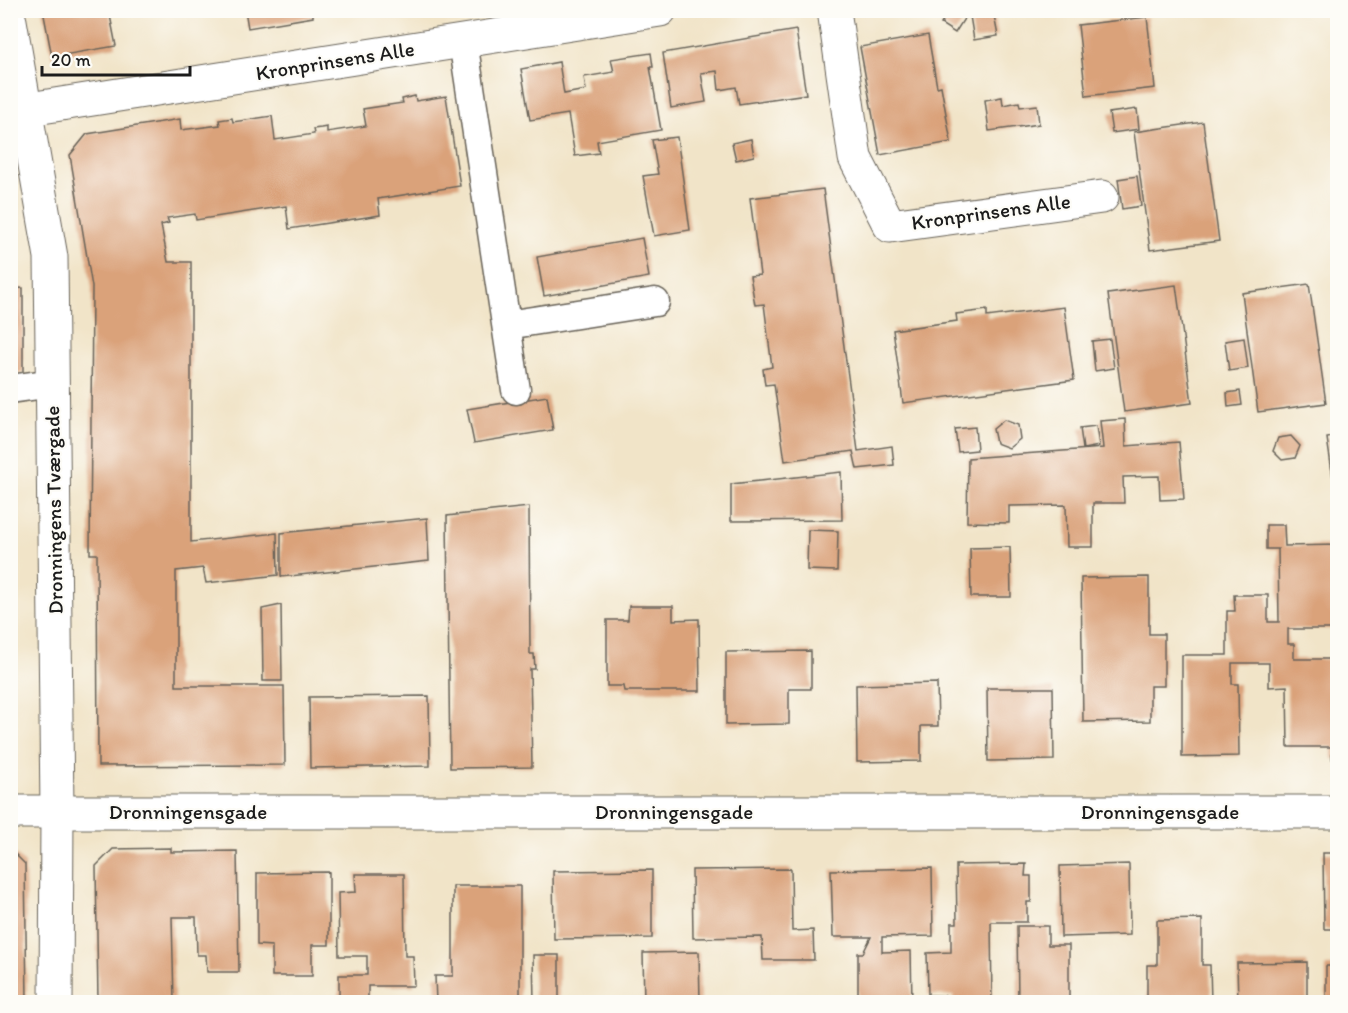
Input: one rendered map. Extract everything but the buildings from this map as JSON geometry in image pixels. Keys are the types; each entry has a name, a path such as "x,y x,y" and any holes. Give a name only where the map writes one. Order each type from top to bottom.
{"street":[{"name":"Kronprinsens Alle","path":"19,111 660,10"},
{"name":"Kronprinsens Alle","path":"834,10 855,158 890,226 1102,197"},
{"name":"Dronningens Tværgade","path":"10,21 19,111 51,257 57,812 56,1002"},
{"name":"Dronningensgade","path":"10,812 1338,812"}],"lane":[{"path":"464,41 516,390"},
{"path":"507,325 655,302"},
{"path":"10,389 53,383"}]}
